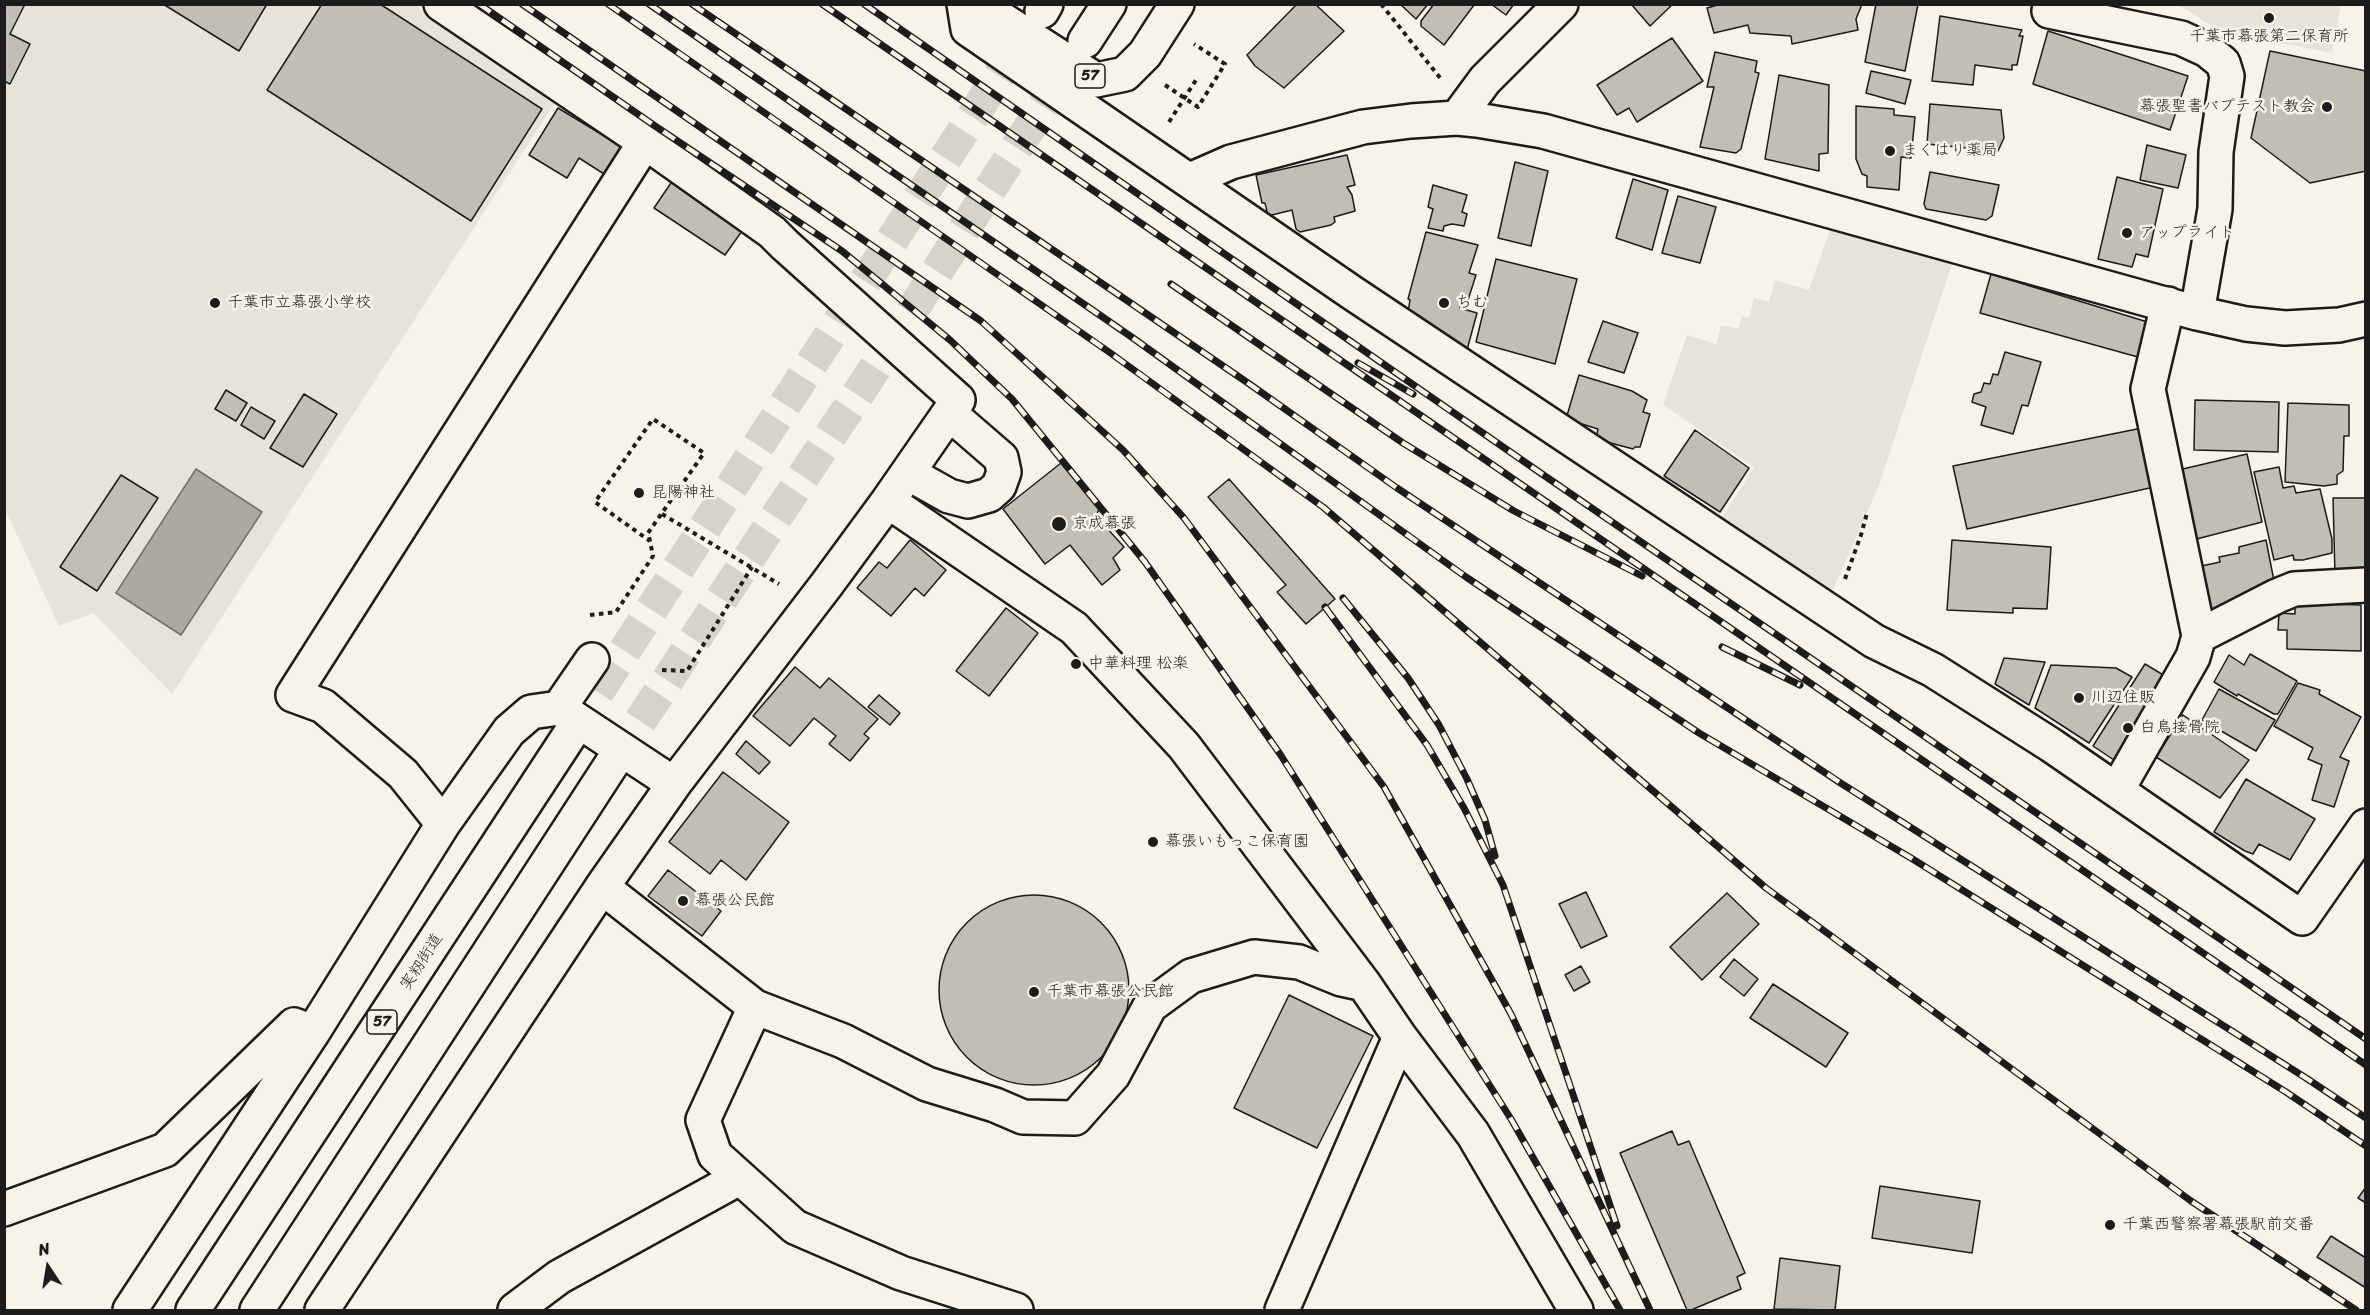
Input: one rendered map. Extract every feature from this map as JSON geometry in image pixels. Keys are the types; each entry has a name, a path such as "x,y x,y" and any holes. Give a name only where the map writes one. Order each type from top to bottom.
{"street":[{"path":"322,1311 602,887 674,784 888,501 958,400 772,232 645,142 441,4"},
{"path":"963,4 968,29 1351,292 1874,641 1933,670 2117,790 2302,918 2366,826"},
{"name":"57","path":"990,4 992,13 1096,80 1125,74 1145,54 1178,4"},
{"name":"57","path":"1086,41 1109,4"},
{"path":"1461,113 1485,80 1561,4"},
{"path":"2049,11 2181,38 2207,50 2223,63 2227,76 2216,152 2215,209 2182,309 2148,389 2199,636 2193,657 2117,790"},
{"path":"1190,180 1231,162 1363,127 1461,113 1542,131 2182,309 2246,324 2284,328 2339,325 2366,319"},
{"path":"443,824 403,774 323,706 293,695 645,142"},
{"path":"908,473 949,496 968,501 989,495 999,486 1004,472 1001,458 949,413"},
{"path":"888,501 1074,628 1184,746 1364,984 1473,1134 1576,1311"},
{"path":"2199,636 2295,589 2366,585"},
{"name":"実籾街道","path":"193,1311 565,720 592,660"},
{"path":"130,1311 313,1032 443,824 509,731 531,712 565,720 674,784"},
{"path":"257,1311 613,762"},
{"path":"602,887 755,1007 843,1041 927,1084 995,1105 1023,1117 1075,1118 1113,1075 1150,1006 1191,976 1254,957 1299,962 1341,979 1364,984"},
{"path":"755,1007 703,1120 715,1155 795,1227 901,1273 1016,1311"},
{"path":"4,1209 165,1150 294,1025 313,1032"},
{"path":"1282,1311 1401,1037"},
{"path":"515,1311 559,1276 739,1178"}],"path":[{"path":"1381,4 1461,113"},
{"path":"1159,81 1198,107 1225,64 1192,43"},
{"path":"1168,123 1196,80"},
{"path":"590,615 616,612 653,556 650,541 648,533 704,453 653,418 595,502 650,541"},
{"path":"1832,613 1867,513"},
{"path":"662,514 781,585"},
{"path":"662,670 687,671 752,567"}],"shaded area":[{"name":"千葉市幕張第二保育所","path":"2341,4 2332,53 2219,31 2179,5"},
{"name":"千葉市立幕張小学校","path":"4,5 414,5 558,98 172,694 93,613 59,626 5,509"},
{"path":"1830,230 1952,264 1878,488 1831,594 1721,520 1754,467 1663,405 1687,335 1716,344 1721,325 1738,329 1742,316 1749,318 1754,298 1769,302 1775,280 1809,290"},
{"path":"196,469 262,512 181,635 116,593"}],"building":[{"path":"4,4 25,4 10,34 30,44 10,84 4,81"},
{"path":"163,4 267,4 239,51"},
{"path":"322,4 380,4 542,109 471,221 267,90"},
{"path":"1297,4 1315,4 1344,31 1284,88 1255,66 1247,55"},
{"path":"1400,4 1428,4 1416,19"},
{"path":"1434,4 1474,5 1444,45 1421,26 1421,21"},
{"path":"1491,4 1514,4 1506,15"},
{"path":"1631,4 1673,4 1650,26"},
{"path":"1721,4 1862,4 1856,19 1858,30 1792,44 1791,36 1750,33 1748,25 1714,33 1707,8"},
{"path":"1876,4 1918,4 1905,71 1865,62"},
{"path":"1940,16 2022,30 2019,36 2023,36 2017,65 2012,65 2012,70 1975,65 1973,85 1932,81"},
{"path":"2048,31 2188,76 2170,130 2033,84"},
{"path":"1672,38 1703,81 1637,122 1629,108 1617,115 1597,85"},
{"path":"2270,51 2366,71 2366,171 2310,183 2251,138"},
{"path":"1715,52 1757,61 1755,72 1759,73 1741,149 1736,153 1700,147 1714,87 1707,87"},
{"path":"1871,71 1911,80 1905,104 1866,93"},
{"path":"1779,75 1829,85 1828,153 1819,154 1819,171 1765,159"},
{"path":"1930,104 2001,110 2004,138 1998,151 1927,144"},
{"path":"1856,106 1894,109 1894,115 1915,117 1911,158 1901,157 1899,190 1867,187 1867,176 1862,174 1856,159"},
{"path":"558,108 629,151 612,179 579,158 567,178 529,155"},
{"path":"2147,145 2186,155 2178,188 2140,180"},
{"path":"1347,155 1355,185 1347,187 1352,195 1355,211 1334,217 1335,222 1331,225 1300,232 1296,229 1292,210 1268,216 1265,203 1262,203 1256,175"},
{"path":"1515,162 1548,171 1531,246 1498,238"},
{"path":"1930,172 1999,185 1992,216 1986,220 1926,209 1924,204"},
{"path":"675,177 747,224 725,255 654,208"},
{"path":"2117,177 2163,189 2148,257 2136,254 2132,267 2098,259"},
{"path":"1633,179 1668,190 1652,250 1616,238"},
{"path":"1433,185 1467,195 1462,212 1467,214 1464,226 1452,224 1444,226 1443,231 1428,228 1433,209 1428,207"},
{"path":"1678,196 1716,207 1700,263 1662,253"},
{"path":"1426,232 1478,245 1469,273 1476,275 1468,300 1462,301 1460,308 1477,313 1467,350 1408,312 1410,300 1408,299"},
{"path":"1496,259 1577,279 1555,364 1476,342"},
{"path":"1991,274 2154,324 2145,359 1980,313"},
{"path":"1603,321 1638,333 1624,373 1588,362"},
{"path":"2005,352 2041,362 2028,406 2022,405 2013,434 1981,425 1986,407 1972,402 1974,394 1981,392 1984,383 1990,384 1993,374 1998,375"},
{"path":"1579,375 1632,391 1647,400 1643,412 1650,414 1640,447 1633,449 1596,439 1598,429 1566,419"},
{"path":"226,390 247,403 236,421 215,409"},
{"path":"304,394 337,414 303,467 270,448"},
{"path":"2195,400 2279,402 2278,452 2194,450"},
{"path":"2288,403 2349,405 2349,436 2344,436 2343,471 2337,475 2337,484 2324,486 2285,482"},
{"path":"251,407 275,421 264,439 241,425"},
{"path":"2142,428 2154,487 1967,529 1953,466"},
{"path":"1695,430 1749,468 1720,512 1664,476"},
{"path":"2247,454 2262,522 2189,541 2174,471"},
{"path":"1061,463 1100,507 1096,516 1124,547 1113,558 1120,570 1102,585 1070,545 1045,564 1003,509"},
{"path":"2279,467 2283,488 2294,486 2296,493 2320,489 2332,539 2332,553 2303,560 2294,560 2293,555 2274,560 2254,472"},
{"path":"121,475 158,498 97,591 60,567"},
{"path":"1229,479 1335,599 1306,624 1277,592 1286,585 1208,497"},
{"path":"2333,498 2366,498 2366,575 2335,575"},
{"path":"910,540 946,570 924,596 915,588 891,616 857,588 879,562 887,568"},
{"path":"1952,540 2051,547 2047,609 2013,608 2013,613 1947,610"},
{"path":"2266,540 2275,586 2209,616 2197,567 2220,562 2219,557 2239,553 2239,547"},
{"path":"2295,603 2361,605 2361,651 2287,649 2287,630 2278,630 2279,613 2295,614"},
{"path":"1006,608 1038,633 989,696 956,671"},
{"path":"2250,654 2297,681 2278,714 2238,694 2237,696 2214,682 2229,655 2244,665"},
{"path":"2004,658 2045,662 2029,705 1995,684"},
{"path":"2145,664 2170,679 2117,762 2093,746"},
{"path":"2051,665 2116,668 2132,677 2089,743 2035,708"},
{"path":"795,667 820,688 829,678 878,719 864,734 869,738 850,761 829,744 836,736 814,718 790,746 753,716"},
{"path":"2298,683 2320,690 2319,694 2361,717 2340,757 2349,761 2334,807 2312,800 2322,765 2308,759 2313,748 2274,726"},
{"path":"2219,689 2275,720 2256,751 2202,720"},
{"path":"879,695 900,713 890,725 868,707"},
{"path":"2183,715 2249,760 2220,798 2156,757"},
{"path":"746,741 770,762 759,774 736,754"},
{"path":"723,772 789,822 746,880 721,860 710,874 669,842"},
{"path":"2246,779 2315,819 2290,860 2259,844 2253,854 2214,832"},
{"path":"668,870 721,911 702,936 648,896"},
{"path":"1586,892 1607,936 1581,948 1559,904"},
{"path":"1727,893 1759,924 1702,980 1670,947"},
{"name":"千葉市幕張公民館","path":"1025,895 1043,895 1079,906 1094,916 1108,930 1125,962 1129,990 1125,1018 1118,1035 1108,1050 1094,1064 1062,1081 1043,1085 1025,1085 989,1074 974,1064 960,1050 943,1018 939,999 939,981 950,945 960,930 974,916 1006,899"},
{"path":"1734,959 1758,979 1744,996 1720,977"},
{"path":"1581,966 1590,982 1574,991 1565,975"},
{"path":"1773,984 1848,1033 1826,1067 1750,1018"},
{"path":"1289,995 1373,1036 1317,1148 1234,1108"},
{"path":"1672,1131 1678,1145 1689,1141 1745,1273 1737,1277 1741,1289 1691,1310 1687,1310 1620,1153"},
{"path":"1880,1186 1980,1201 1972,1253 1872,1238"},
{"path":"2366,1187 2366,1203 2358,1198"},
{"path":"2331,1236 2366,1258 2366,1288 2317,1257"},
{"path":"1780,1258 1840,1266 1835,1310 1774,1309"}],"tunnel":[{"path":"571,733 1025,36"},
{"path":"613,762 860,391 1070,65"}],"railway":[{"path":"479,4 655,126 842,251 950,340 1012,399 1145,562 1280,754 1511,1119 1620,1310"},
{"path":"522,4 981,321 1123,450 1184,518 1384,787 1511,1014 1650,1310"},
{"path":"608,4 1109,352 1323,507 1766,888 2191,1201 2356,1310"},
{"path":"649,4 1133,338 1466,577 1699,733 1911,858 2286,1092 2366,1146"},
{"path":"692,4 1248,383 1397,488 1839,782 2366,1118"},
{"path":"822,4 2366,1065"},
{"path":"864,4 1542,474 2366,1039"},
{"path":"1171,284 1403,443 1514,511 1642,576"},
{"path":"1358,363 1413,394"},
{"path":"1343,598 1408,678 1439,725 1485,820 1495,856"},
{"path":"1325,607 1427,745 1464,808 1503,885 1617,1226"},
{"path":"1722,647 1800,685"}],"place":[{"name":"千葉市幕張第二保育所","path":"2269,18"},
{"name":"幕張聖書バプテスト教会","path":"2327,107"},
{"name":"まくはり薬局","path":"1890,151"},
{"name":"アップライト","path":"2127,233"},
{"name":"千葉市立幕張小学校","path":"215,303"},
{"name":"ちむ","path":"1444,303"},
{"name":"昆陽神社","path":"639,493"},
{"name":"京成幕張","path":"1059,524"},
{"name":"中華料理 松楽","path":"1076,664"},
{"name":"川辺住販","path":"2079,698"},
{"name":"白鳥接骨院","path":"2128,728"},
{"name":"幕張いもっこ保育園","path":"1153,842"},
{"name":"幕張公民館","path":"683,901"},
{"name":"千葉市幕張公民館","path":"1034,992"},
{"name":"千葉西警察署幕張駅前交番","path":"2110,1225"}]}
